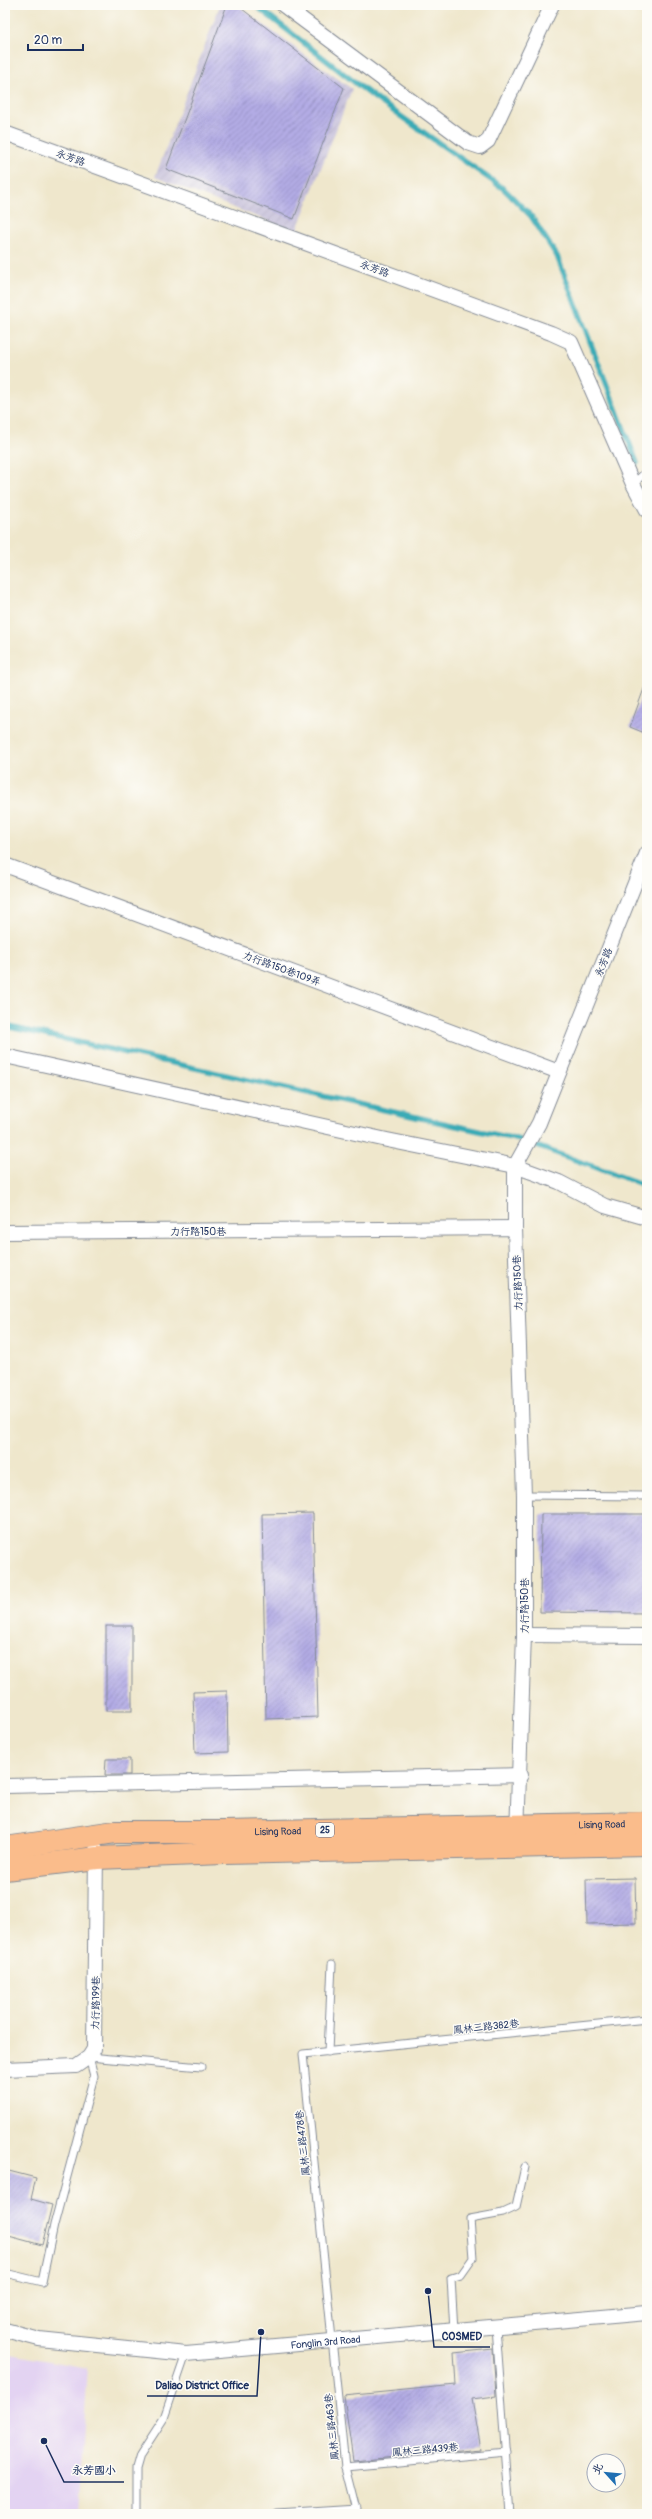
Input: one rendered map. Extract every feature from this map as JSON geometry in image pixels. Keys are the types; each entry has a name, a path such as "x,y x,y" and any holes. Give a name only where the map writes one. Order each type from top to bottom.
{"main road":[{"name":"Lising Road","path":"5,1869 97,1858 517,1836 647,1823"},
{"name":"Lising Road","path":"5,1848 115,1832 517,1836 647,1844"}],"street":[{"path":"283,5 468,143 480,146 488,141 552,5"},
{"name":"永芳路","path":"5,133 551,333 570,342 633,484 647,510"},
{"name":"永芳路","path":"558,1072 647,852"},
{"name":"力行路150巷109弄","path":"5,865 558,1072"},
{"path":"5,1056 387,1140 515,1166 559,1182 606,1206 647,1218"},
{"path":"515,1228 515,1166 539,1123 558,1072"},
{"name":"力行路150巷","path":"5,1232 515,1228 524,1495 524,1635 521,1775 517,1836"},
{"path":"524,1635 647,1636"},
{"path":"5,1786 521,1775"},
{"name":"力行路199巷","path":"89,2057 94,2048 97,1858 95,1835"},
{"path":"5,2069 76,2066 89,2057"},
{"name":"Fonglin 3rd Road","path":"5,2330 39,2340 186,2354 647,2313"}],"lane":[{"path":"633,484 647,471"},
{"path":"524,1495 647,1496"},
{"path":"328,2052 332,1964"},
{"name":"鳳林三路382巷","path":"328,2052 647,2019"},
{"name":"鳳林三路478巷","path":"328,2052 303,2054 331,2342"},
{"path":"5,2273 42,2282 54,2224 94,2076 89,2057 201,2068"},
{"path":"454,2331 450,2278 461,2275 473,2258 470,2219 503,2214 516,2207 525,2167"},
{"path":"496,2327 510,2514"},
{"name":"鳳林三路463巷","path":"277,2514 357,2511 345,2467 331,2342"},
{"path":"136,2514 136,2469 140,2455 164,2418 186,2354"},
{"name":"鳳林三路439巷","path":"345,2467 506,2452"}],"shaded area":[{"path":"220,5 236,5 352,89 296,232 155,177"},
{"path":"5,2353 88,2368 78,2514 5,2514"}],"building":[{"path":"227,5 237,5 344,88 294,219 166,169"},
{"path":"645,686 647,687 647,734 630,727"},
{"path":"313,1513 318,1717 266,1719 262,1514"},
{"path":"541,1514 647,1514 647,1613 540,1612"},
{"path":"106,1626 132,1626 132,1711 106,1711"},
{"path":"227,1691 228,1752 195,1753 193,1692"},
{"path":"106,1759 130,1759 130,1775 105,1775"},
{"path":"635,1878 636,1923 587,1924 586,1879"},
{"path":"5,2170 36,2178 31,2199 52,2205 42,2245 5,2235"},
{"path":"493,2349 496,2396 472,2399 481,2449 353,2461 344,2396 456,2385 454,2353"}],"waterway":[{"path":"255,5 375,98 504,189 531,216 557,256 637,463"},
{"path":"5,1026 520,1140 647,1186"}],"place":[{"name":"COSMED","path":"428,2291"},
{"name":"Daliao District Office","path":"261,2332"},
{"name":"永芳國小","path":"44,2441"}]}
